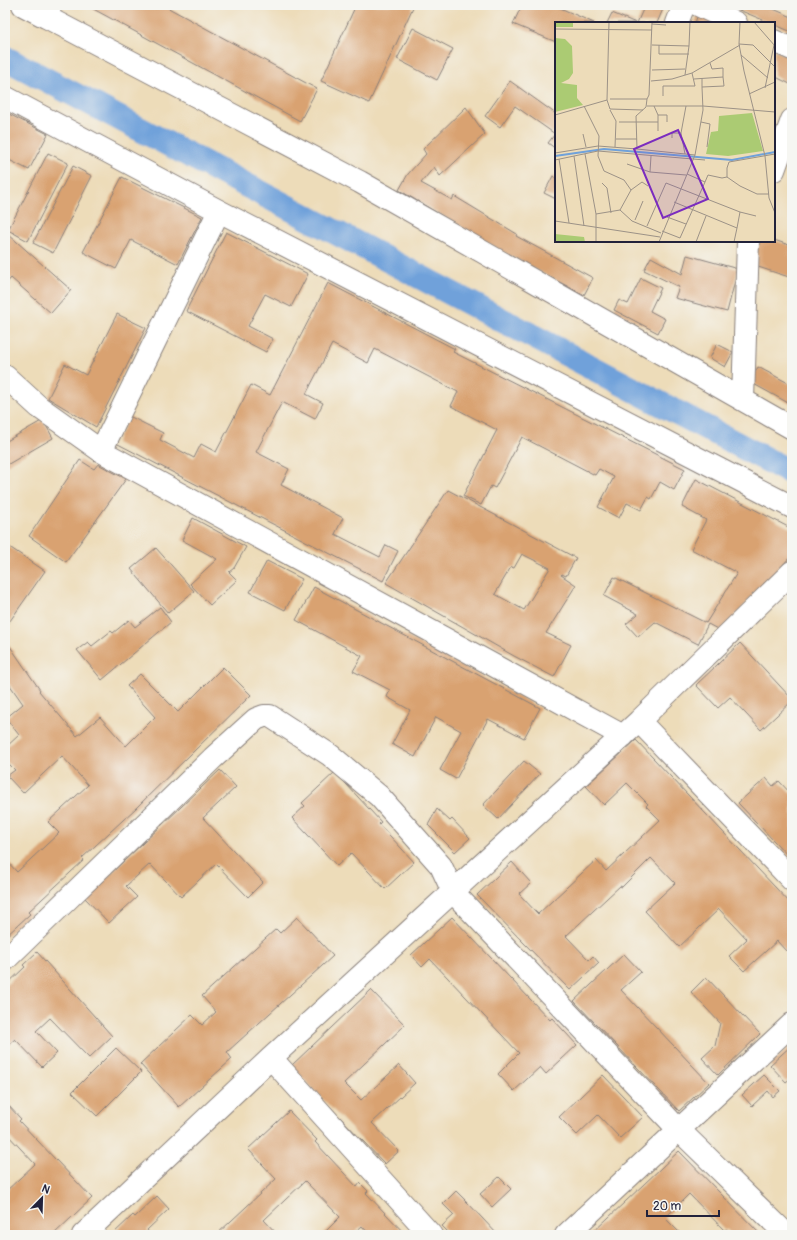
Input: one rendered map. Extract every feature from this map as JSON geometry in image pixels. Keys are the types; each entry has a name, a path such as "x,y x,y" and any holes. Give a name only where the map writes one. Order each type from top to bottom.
{"street":[{"path":"23,5 49,11 360,182 792,428"},
{"path":"677,22 684,5"},
{"path":"698,5 734,22"},
{"path":"775,41 792,49"},
{"path":"5,97 220,211 792,507"},
{"path":"775,167 792,120"},
{"path":"101,451 220,211"},
{"path":"743,400 748,242"},
{"path":"5,376 39,407 101,451 623,736"},
{"path":"83,1235 271,1058 623,736 792,572"},
{"path":"5,960 212,758 256,719 264,716 270,716 294,730 330,755 378,796 441,866 453,892 679,1130 787,1235"},
{"path":"639,721 792,880"},
{"path":"566,1235 792,1024"},
{"path":"271,1058 431,1235"}],"building":[{"path":"86,5 163,5 317,89 300,121"},
{"path":"356,5 414,5 369,103 321,81"},
{"path":"516,5 559,5 558,7 592,22 555,22 555,42 513,24 521,7"},
{"path":"645,5 655,5 663,9 657,22 637,22"},
{"path":"727,5 772,5 771,8 792,17 792,32 775,25 775,22 768,22"},
{"path":"612,13 634,22 608,22"},
{"path":"698,14 716,22 695,22"},
{"path":"413,28 453,49 437,80 397,59"},
{"path":"775,50 792,58 792,85 775,76"},
{"path":"510,81 555,113 555,134 515,106 500,127 485,116"},
{"path":"466,107 485,134 440,176 434,167 421,183 452,200 454,196 517,234 516,236 593,278 584,295 506,254 399,190 408,174 426,154 423,149"},
{"path":"5,112 48,134 29,170 5,158"},
{"path":"555,134 555,148 548,143"},
{"path":"48,153 68,163 28,241 8,230"},
{"path":"73,166 92,176 53,253 33,243"},
{"path":"553,176 555,177 555,198 544,193"},
{"path":"122,177 202,217 178,264 131,240 116,269 83,252"},
{"path":"226,232 308,274 291,307 265,294 248,326 273,339 266,352 186,311"},
{"path":"8,234 71,290 51,313 11,278 5,285 5,237"},
{"path":"775,240 792,246 792,278 752,265 759,242 775,242"},
{"path":"687,255 738,269 727,312 675,298 679,287 644,270 651,257 682,274"},
{"path":"641,278 661,288 650,311 665,319 658,333 614,310 619,300 628,304"},
{"path":"328,283 455,349 453,352 685,469 674,490 660,482 651,499 648,497 641,510 627,503 619,518 598,507 614,477 599,469 595,475 522,437 495,488 491,486 481,505 463,496 497,430 451,406 458,392 375,349 368,363 332,344 306,394 323,403 315,419 282,402 256,452 289,469 281,485 343,518 335,534 380,557 386,545 398,551 383,581 116,443 129,416 163,433 160,440 194,458 201,444 216,452 251,385 270,395"},
{"path":"117,314 146,328 96,427 48,398 65,364 86,375"},
{"path":"717,344 733,352 725,367 710,358"},
{"path":"758,367 792,385 792,405 750,382"},
{"path":"43,420 53,438 5,466 5,442"},
{"path":"80,460 94,469 98,464 126,479 66,562 29,536"},
{"path":"696,479 792,529 792,555 721,631 708,624 698,644 655,622 638,637 626,624 638,614 604,596 614,577 706,623 737,573 691,549 706,520 682,507"},
{"path":"448,490 576,558 566,576 561,575 576,585 546,633 571,645 554,677 514,656 386,583","holes":["522,554 550,568 524,610 495,594 511,567 514,568"]},
{"path":"193,518 246,547 234,568 229,572 237,580 210,605 190,584 217,559 182,540"},
{"path":"5,544 45,571 5,628"},
{"path":"156,548 194,591 168,613 131,569"},
{"path":"267,561 302,579 285,610 250,592"},
{"path":"314,587 540,708 524,738 488,719 456,779 440,770 461,731 436,717 415,757 392,744 410,710 387,697 390,690 353,671 362,656 296,620"},
{"path":"160,607 171,622 102,680 77,650 88,642 92,646 111,631 113,633 129,620 135,627"},
{"path":"5,639 40,690 39,691 77,736 100,717 126,746 155,717 127,686 140,674 178,712 223,667 251,695 136,808 82,858 84,860 28,912 30,914 5,937 5,859 17,872 59,833 48,822 88,785 62,756 23,793 7,776 15,770 5,760 5,748 19,735 6,718 23,704 5,678"},
{"path":"740,643 792,699 792,701 761,730 730,697 718,708 696,685"},
{"path":"636,740 792,905 792,953 788,949 786,951 777,941 744,971 729,956 747,939 719,909 679,947 645,911 675,883 651,858 622,887 620,886 566,936 589,960 593,956 599,963 570,990 477,895 512,862 531,883 519,894 538,914 596,860 606,871 660,820 646,806 648,804 627,783 604,805 586,786"},
{"path":"524,761 540,774 498,819 483,805"},
{"path":"220,770 236,787 203,818 263,882 248,897 216,864 181,897 150,864 126,886 137,897 109,923 85,898"},
{"path":"335,772 381,822 379,824 414,862 385,889 351,853 337,866 292,818 305,806 302,803"},
{"path":"766,778 773,786 779,781 792,795 792,860 738,803"},
{"path":"437,809 450,821 452,819 470,838 455,852 428,825"},
{"path":"297,917 333,956 227,1052 232,1059 179,1107 140,1064 192,1015 202,1025 216,1012 202,996 276,929 280,933"},
{"path":"452,917 550,1020 552,1018 577,1045 546,1074 540,1067 514,1091 498,1074 519,1053 430,959 422,967 411,955"},
{"path":"37,952 112,1036 89,1058 50,1018 36,1031 57,1053 42,1067 15,1039 5,1048 5,986 25,967 23,965"},
{"path":"624,954 641,972 621,990 709,1083 679,1111 574,1001"},
{"path":"706,977 760,1034 718,1075 702,1058 715,1046 720,1023 691,992"},
{"path":"371,990 405,1025 344,1083 361,1100 399,1065 415,1083 372,1123 399,1151 385,1164 291,1066"},
{"path":"792,1045 792,1077 786,1082 770,1065"},
{"path":"116,1048 141,1072 97,1116 72,1092"},
{"path":"603,1075 643,1117 620,1138 598,1115 577,1135 559,1117"},
{"path":"764,1075 780,1091 773,1097 768,1091 752,1106 742,1095"},
{"path":"5,1102 21,1119 19,1121 92,1198 53,1235 5,1235 5,1192 35,1164 6,1133"},
{"path":"289,1111 317,1140 315,1142 357,1187 360,1183 368,1191 366,1193 406,1235 370,1235 362,1226 352,1235 322,1235 340,1217 305,1181 264,1220 278,1235 252,1235 251,1233 249,1235 216,1235 276,1179 248,1149"},
{"path":"679,1151 761,1235 733,1235 726,1229 725,1231 689,1194 665,1218 682,1235 590,1235"},
{"path":"499,1177 511,1189 492,1207 480,1194"},
{"path":"456,1191 498,1235 451,1235 442,1226 454,1215 443,1204"},
{"path":"157,1196 169,1209 147,1230 151,1235 112,1235 133,1215 135,1217"}],"waterway":[{"path":"5,58 792,473"}]}
